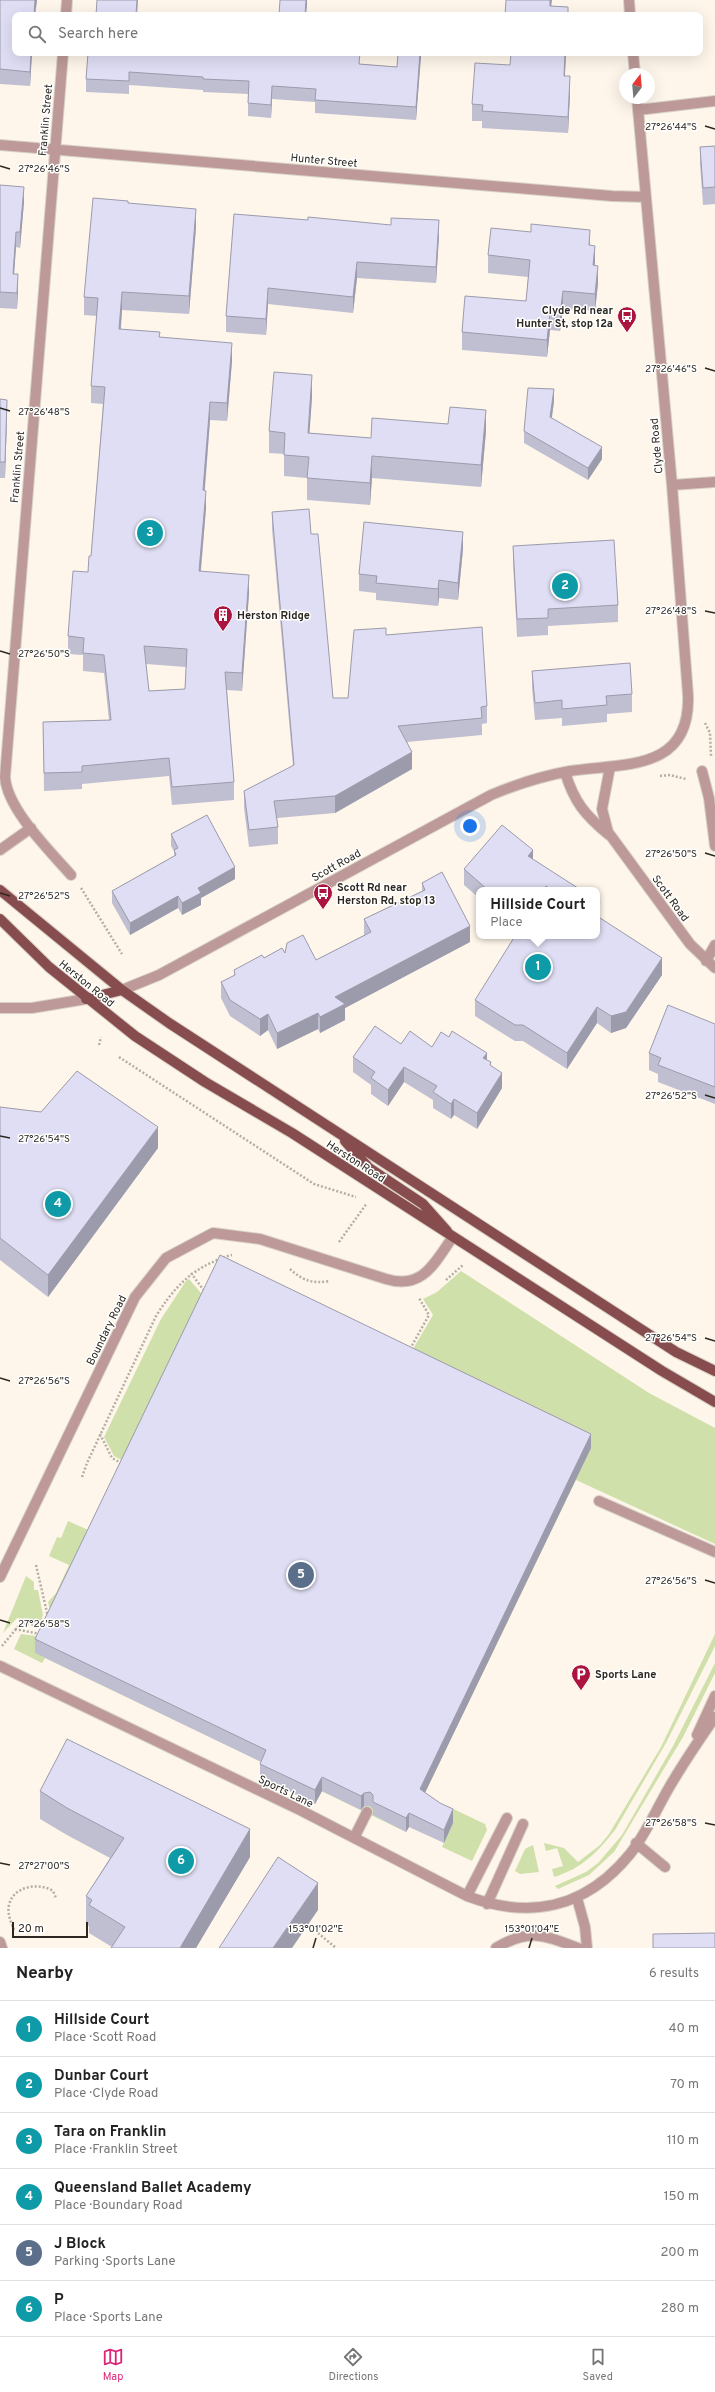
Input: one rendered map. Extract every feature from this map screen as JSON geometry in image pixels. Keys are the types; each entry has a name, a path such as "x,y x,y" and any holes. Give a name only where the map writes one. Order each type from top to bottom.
{"main road":[{"name":"Herston Road","path":"0,890 122,990 342,1136 676,1352 715,1371"},
{"name":"Herston Road","path":"0,919 46,966 86,999 135,1036 198,1077 296,1136 452,1238 662,1371 715,1402"},
{"path":"86,999 122,990"},
{"path":"342,1136 364,1164 430,1209 452,1238"}],"street":[{"path":"66,12 67,0"},
{"path":"629,0 630,12"},
{"name":"Franklin Street","path":"63,56 5,777 10,795 31,828 71,875"},
{"path":"633,56 634,68"},
{"path":"638,110 715,101"},
{"name":"Clyde Road","path":"634,764 653,759 669,747 683,727 688,710 672,485 638,104"},
{"name":"Hunter Street","path":"0,145 612,196 646,197"},
{"path":"672,485 715,482"},
{"name":"Scott Road","path":"122,990 159,975 491,795 525,782 565,772 634,764"},
{"name":"Scott Road","path":"610,767 602,809 606,827 612,838 690,944 715,968"},
{"path":"702,771 710,798 715,846"},
{"name":"Scott Road","path":"565,772 573,794 583,811 612,838"},
{"path":"0,850 31,828"},
{"path":"706,961 715,944"},
{"path":"0,1008 32,1008 86,999"},
{"name":"Boundary Road","path":"0,1576 135,1297 166,1258 213,1233 260,1239 386,1279 406,1283 421,1277 442,1253 452,1238"},
{"path":"598,1501 715,1552"},
{"name":"Sports Lane","path":"0,1666 354,1838 467,1896 487,1904 508,1908 529,1908 555,1905 577,1898 610,1876 631,1853 687,1757 715,1717"},
{"name":"Sports Lane","path":"687,1757 715,1696"},
{"path":"354,1838 367,1812"},
{"path":"467,1896 507,1818"},
{"path":"487,1904 523,1824"},
{"path":"636,1843 665,1867"},
{"path":"577,1898 585,1927 587,1948"},
{"path":"496,1948 515,1937 536,1935 578,1948"},
{"path":"0,1942 2,1948"}],"path":[{"path":"71,875 74,875 122,954"},
{"path":"99,1045 101,1037"},
{"path":"119,1057 314,1184 360,1199"},
{"path":"364,1200 373,1206"},
{"path":"339,1242 367,1202"},
{"path":"442,1253 464,1266 445,1281"},
{"path":"82,1477 86,1462 156,1316 168,1297 184,1278 191,1273 217,1260 236,1255"},
{"path":"287,1266 301,1279 316,1284 333,1281"},
{"path":"191,1273 208,1295"},
{"path":"412,1300 426,1295"},
{"path":"408,1352 429,1315 419,1298"},
{"path":"100,1434 112,1458 125,1466"},
{"path":"2,1646 21,1622 43,1626 49,1624 36,1565"},
{"path":"15,1629 44,1635"},
{"path":"15,1934 8,1907 15,1894 21,1890 39,1885 53,1891 56,1898"},
{"path":"318,1932 336,1948"}],"green space":[{"path":"461,1271 649,1393 715,1428 715,1544 576,1480 406,1832 321,1791 315,1804 260,1777 266,1764 45,1658 42,1663 14,1649 21,1634 43,1637 52,1619 48,1602 56,1593 69,1565 49,1556 57,1537 61,1538 68,1521 93,1532 127,1463 114,1456 104,1437 161,1319 186,1281 189,1279 206,1299 407,1359 433,1315 423,1299 437,1292"},
{"path":"26,1576 34,1582 34,1590 38,1590 43,1615 41,1621 17,1618 3,1633"},
{"path":"715,1634 715,1646 666,1743 615,1830 602,1846 588,1859 564,1874 554,1877 552,1869 563,1866 557,1848 546,1851 544,1843 564,1848 578,1862 600,1845 609,1834 661,1747"},
{"path":"715,1663 715,1673 683,1737 614,1852 589,1875 558,1889 555,1886 586,1872 598,1863 622,1835 673,1746"},
{"path":"445,1805 485,1824 487,1830 472,1861 442,1847 453,1823 440,1817"},
{"path":"533,1845 539,1872 520,1874 515,1871 525,1849"}],"building":[{"path":"0,0 35,0 34,12 12,12 12,56 31,56 30,72 0,69"},
{"path":"97,0 137,0 136,12 96,12"},
{"path":"280,0 306,0 305,12 279,12"},
{"path":"506,0 550,0 550,6 568,7 568,12 505,12"},
{"path":"88,56 360,56 359,64 397,67 398,56 420,56 416,107 315,100 316,89 272,86 271,105 248,103 249,81 203,79 203,77 129,72 129,81 86,79"},
{"path":"511,56 565,56 564,76 570,76 568,117 482,111 483,105 472,104 475,63 510,65"},
{"path":"715,146 715,187 703,188 700,147"},
{"path":"0,185 24,187 20,232 16,232 13,274 18,274 17,293 0,292"},
{"path":"93,198 128,201 128,203 196,209 189,296 122,292 119,329 160,332 159,337 232,343 227,403 210,402 203,490 206,491 199,571 249,575 242,673 225,672 234,782 172,787 169,758 82,766 82,772 44,773 43,722 111,720 104,655 83,653 84,638 68,636 73,571 88,572 89,556 91,556 105,387 91,386 98,298 84,297","holes":["144,646 187,649 185,689 149,691"]},
{"path":"234,214 308,220 308,217 391,225 391,218 439,220 436,267 357,262 353,297 268,288 266,319 226,316"},
{"path":"531,224 590,230 589,245 595,246 593,265 598,266 595,294 563,291 560,314 550,313 547,340 462,332 465,296 526,301 530,260 488,255 491,228 531,232"},
{"path":"274,372 312,375 308,433 371,438 372,418 448,424 450,407 486,410 481,465 372,456 370,483 307,478 309,457 284,455 285,433 269,431"},
{"path":"528,388 554,389 550,417 602,447 588,468 524,431"},
{"path":"0,399 7,400 5,462 0,462"},
{"path":"309,509 311,534 318,534 333,698 348,698 354,630 386,628 386,635 482,627 487,706 481,707 482,718 398,726 412,752 335,796 274,801 278,827 249,830 244,791 294,765 272,512"},
{"path":"364,522 463,532 458,583 439,580 438,589 376,583 377,576 359,574"},
{"path":"614,540 618,605 548,609 548,618 517,619 513,546"},
{"path":"630,663 632,694 606,696 607,705 562,709 562,700 535,703 532,671"},
{"path":"207,815 235,867 198,888 201,893 182,903 178,896 130,923 112,891 176,855 174,850 178,848 171,834"},
{"path":"502,825 533,850 528,856 576,887 485,887 464,869"},
{"path":"442,872 470,926 335,997 345,1004 320,1017 318,1013 277,1033 268,1014 260,1019 230,1000 221,982 235,975 234,970 262,955 264,958 282,948 285,953 287,943 303,935 316,960 371,932 364,919 425,890 422,883"},
{"path":"600,918 662,958 626,1012 611,1016 597,1007 567,1053 523,1025 515,1025 475,1000 513,939 600,939"},
{"path":"668,1005 715,1024 715,1087 658,1065 661,1058 649,1053"},
{"path":"375,1026 401,1044 410,1031 432,1047 441,1032 449,1037 452,1031 487,1053 483,1058 491,1062 490,1065 502,1073 477,1113 454,1099 451,1104 433,1092 437,1086 404,1067 388,1090 371,1078 375,1072 353,1057"},
{"path":"77,1071 158,1127 48,1275 0,1238 0,1107 41,1112"},
{"path":"220,1255 591,1434 420,1789 440,1803 453,1809 444,1830 409,1813 406,1818 373,1802 373,1795 370,1792 364,1793 361,1796 322,1777 315,1790 260,1764 266,1750 35,1639"},
{"path":"67,1739 250,1829 180,1948 111,1948 125,1927 89,1905 92,1900 86,1896 124,1838 67,1808 40,1791"},
{"path":"278,1857 318,1883 273,1948 219,1948"},
{"path":"715,1933 715,1948 653,1948 653,1934"}],"place":[{"name":"Clyde Rd near Hunter St, stop 12a","path":"627,333"},
{"name":"Tara on Franklin","path":"150,533"},
{"name":"Dunbar Court","path":"565,586"},
{"name":"Herston Ridge","path":"223,632"},
{"name":"Scott Rd near Herston Rd, stop 13","path":"323,910"},
{"name":"Hillside Court","path":"538,967"},
{"name":"Queensland Ballet Academy","path":"58,1204"},
{"name":"J Block","path":"301,1575"},
{"name":"Sports Lane","path":"581,1691"},
{"name":"P","path":"181,1861"}]}
